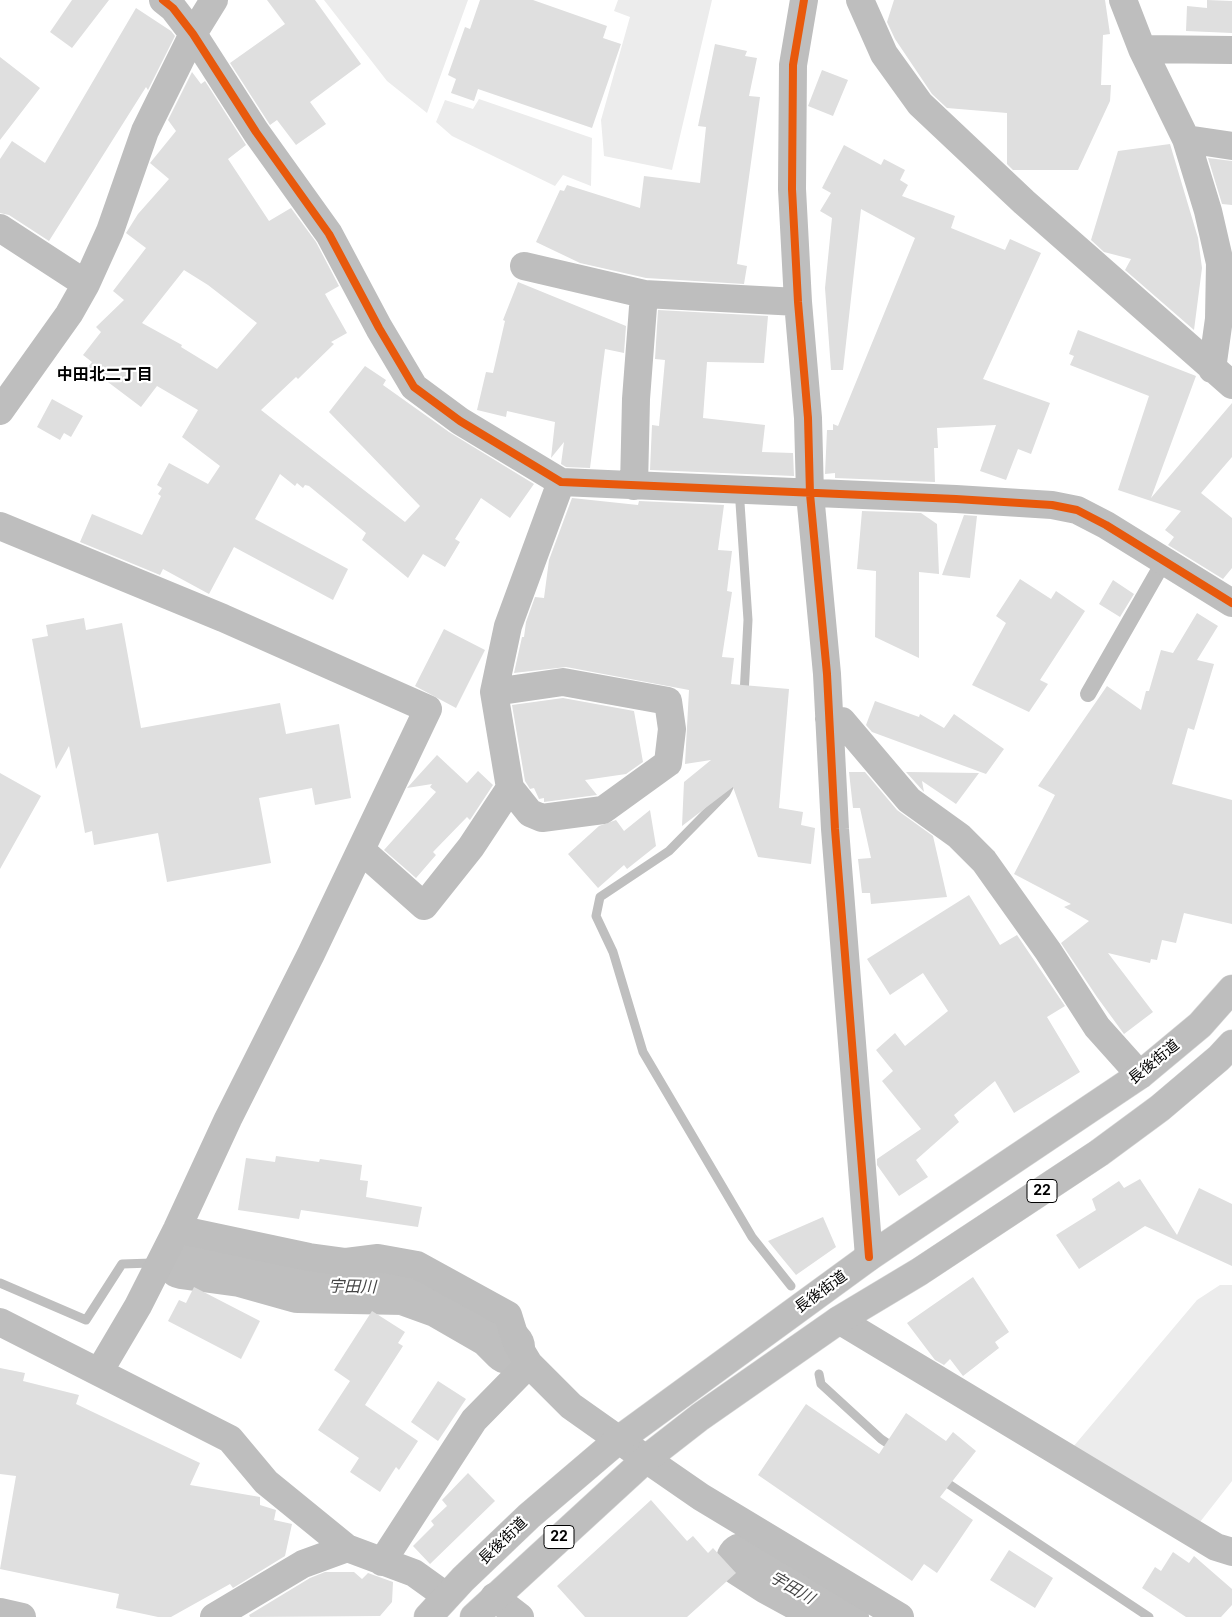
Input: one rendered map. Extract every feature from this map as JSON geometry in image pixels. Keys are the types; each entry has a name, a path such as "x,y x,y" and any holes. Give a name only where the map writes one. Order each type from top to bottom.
{"street":[{"path":"163,0 173,8 192,34 256,132 329,234 379,328 414,387 460,421 560,482 810,494 965,499 1052,505 1077,510 1106,524 1232,603"},
{"path":"0,411 69,314 86,284 110,231 145,131 192,34 214,0"},
{"path":"804,0 793,65 791,108 792,189 798,302 808,418 810,494 829,720 835,830 869,1257"},
{"path":"860,0 884,54 920,104 1024,202 1222,377"},
{"path":"1123,0 1142,49 1186,139 1208,211 1220,263 1219,319 1222,377"},
{"path":"1142,49 1232,50"},
{"path":"1186,139 1232,146"},
{"path":"0,228 86,284"},
{"path":"524,266 644,294 798,302"},
{"path":"634,486 636,399 644,294"},
{"path":"494,692 563,682 668,701 672,729 668,763 603,810 542,818 530,813 510,788 494,692 508,626 560,482"},
{"path":"0,526 223,618 428,709 361,850 228,1119 177,1229 138,1306 99,1372"},
{"path":"829,720 842,721 909,800 959,836 984,861 1048,951 1097,1027 1140,1075"},
{"path":"361,850 424,906 471,848 510,788"},
{"name":"長後街道","path":"428,1617 446,1596 530,1516 617,1441 869,1257 1140,1075 1200,1025 1232,989"},
{"name":"22","path":"474,1617 646,1459 700,1417 839,1320 919,1272 1099,1153 1160,1108 1219,1058 1232,1044"},
{"path":"177,1229 308,1257 346,1262 378,1258 417,1265 508,1315 517,1344 529,1364 571,1406 617,1441 701,1497 900,1617"},
{"path":"839,1320 1216,1547 1232,1552"},
{"path":"0,1322 230,1439 266,1482 347,1548 414,1573 446,1596"},
{"path":"382,1562 474,1420 529,1364"},
{"path":"214,1617 303,1564 347,1548"},
{"path":"494,1597 520,1617"},
{"path":"0,1612 22,1617"}],"lane":[{"path":"1088,694 1164,561"}],"shaded area":[{"path":"324,0 468,0 427,113 387,81"},
{"path":"618,0 712,0 672,170 604,156 601,120 630,17 614,11"},
{"path":"479,99 592,138 591,186 563,175 555,186 452,136 436,122 445,100 473,109"},
{"path":"1220,1285 1232,1285 1232,1481 1200,1522 1073,1447 1197,1300"}],"building":[{"path":"72,0 109,0 72,48 50,32"},
{"path":"267,0 315,0 361,64 310,102 326,124 296,145 277,120 270,125 230,63 285,24"},
{"path":"480,0 533,0 607,26 603,38 621,44 592,128 478,89 474,101 451,93 456,79 448,75 465,27 470,29"},
{"path":"894,0 1105,0 1110,34 1103,35 1101,85 1111,85 1110,101 1078,170 1013,170 1007,164 1007,113 947,108 932,94 895,39 887,22"},
{"path":"1207,0 1232,1 1232,33 1186,31 1187,6 1207,8"},
{"path":"136,8 171,31 175,36 148,90 146,87 49,241 9,215 0,213 0,159 12,141 45,163"},
{"path":"715,44 747,51 745,56 757,58 749,96 760,97 737,264 747,266 744,284 646,278 580,263 536,242 560,190 564,191 567,185 640,208 644,176 700,183 706,127 698,126"},
{"path":"0,57 40,88 0,140"},
{"path":"822,70 848,80 833,116 808,106"},
{"path":"192,72 201,84 205,81 246,145 228,159 269,221 291,208 316,242 339,286 325,294 347,333 331,342 334,344 298,379 296,377 261,410 405,522 420,506 329,412 365,366 386,380 383,385 449,432 534,484 510,518 481,498 455,539 460,542 445,567 423,554 408,578 362,540 366,533 309,486 305,485 303,488 297,483 295,486 280,474 255,519 348,569 333,600 234,547 209,594 163,569 160,575 80,542 92,514 142,535 161,496 158,494 162,488 157,485 169,463 208,484 220,466 182,437 198,410 157,386 141,407 88,367 92,362 83,355 101,332 96,327 124,300 113,291 146,248 126,233 138,214 169,179 150,163 176,131 168,120","holes":["184,270 208,285 257,323 217,369 181,347 182,345 142,323"]},
{"path":"1170,144 1198,238 1202,268 1194,330 1125,270 1131,259 1104,252 1091,240 1118,151"},
{"path":"844,145 881,165 884,159 905,170 900,180 908,185 902,196 955,216 951,228 1005,250 1010,239 1041,253 983,379 1050,403 1031,454 1018,449 1006,480 980,471 996,425 937,428 938,448 934,448 935,482 835,478 835,473 825,474 827,430 833,430 833,424 838,426 915,238 861,209 843,370 831,370 825,288 832,218 820,211 831,193 822,188"},
{"path":"1208,158 1232,161 1232,205 1222,204"},
{"path":"518,282 626,326 624,353 605,349 590,468 566,467 561,464 564,442 551,458 555,422 507,411 506,417 477,410 486,372 493,373 505,321 503,320"},
{"path":"658,310 768,316 764,363 707,362 703,418 765,425 762,452 793,453 794,476 650,470 652,425 659,426 665,360 655,359"},
{"path":"1078,330 1196,376 1151,498 1232,403 1232,457 1201,493 1232,518 1232,568 1223,579 1168,545 1174,537 1165,530 1181,511 1118,490 1149,396 1070,365 1074,356 1069,354"},
{"path":"52,399 83,416 71,437 64,433 60,440 37,427"},
{"path":"572,498 638,505 639,501 724,505 718,550 732,551 727,591 732,592 722,657 734,658 731,684 789,689 779,808 803,812 801,825 815,828 811,864 758,857 733,787 682,826 684,782 711,760 685,764 689,690 566,667 514,673 526,622 535,597 544,598 549,560"},
{"path":"862,511 921,513 937,524 939,574 919,572 919,658 875,637 876,571 857,569"},
{"path":"964,515 977,516 970,578 942,575"},
{"path":"1020,579 1051,599 1056,591 1085,611 1040,680 1048,684 1029,712 972,685 1006,623 996,616"},
{"path":"1113,580 1134,594 1120,617 1099,604"},
{"path":"1197,613 1218,626 1197,660 1214,664 1194,730 1188,728 1172,784 1232,800 1232,924 1184,913 1176,943 1162,940 1157,960 1151,959 1150,963 1108,953 1153,1012 1124,1034 1061,943 1089,921 1064,907 1071,904 1014,874 1055,795 1038,786 1107,686 1141,710 1146,691 1149,691 1161,650 1173,653"},
{"path":"84,618 86,630 122,623 141,728 280,703 286,734 339,724 351,798 315,805 312,788 259,798 271,863 167,882 158,833 94,845 92,831 85,833 69,746 56,769 32,639 48,636 46,625"},
{"path":"444,629 485,650 456,708 415,686"},
{"path":"563,698 634,711 643,762 626,774 585,780 597,795 544,802 544,798 539,799 534,788 530,789 525,781 512,705"},
{"path":"875,701 919,717 920,714 944,728 954,714 1004,749 986,774 872,732 866,725"},
{"path":"437,755 467,783 478,771 493,785 470,820 467,817 433,852 436,855 416,878 384,850 436,792 430,787 432,784 407,788"},
{"path":"849,772 865,772 897,810 933,836 947,897 871,904 870,893 862,893 858,859 871,858 860,808 853,808"},
{"path":"906,772 979,773 956,804 922,781 924,792"},
{"path":"0,773 41,796 0,869"},
{"path":"650,810 656,846 627,869 624,865 598,888 568,854 599,826 616,820 624,831"},
{"path":"969,895 1000,945 1017,935 1065,1006 1047,1017 1080,1072 1014,1113 995,1081 954,1115 959,1122 916,1160 928,1177 899,1196 877,1165 877,1159 921,1129 882,1081 893,1071 876,1050 895,1033 905,1046 948,1011 923,973 890,995 867,959"},
{"path":"276,1156 319,1162 320,1159 362,1165 360,1180 368,1181 366,1197 422,1207 418,1227 301,1210 299,1219 238,1210 246,1158 275,1162"},
{"path":"1140,1179 1177,1235 1199,1188 1232,1204 1232,1266 1145,1226 1079,1269 1056,1235 1096,1210 1092,1199 1119,1181 1124,1188"},
{"path":"823,1217 836,1247 796,1275 768,1241"},
{"path":"973,1277 1009,1332 995,1342 999,1348 963,1376 950,1359 944,1365 935,1360 907,1323"},
{"path":"194,1287 260,1321 241,1359 168,1321 179,1300 186,1303"},
{"path":"372,1311 405,1332 398,1343 403,1346 365,1405 418,1441 399,1470 396,1467 380,1492 350,1472 359,1458 318,1430 350,1381 334,1370"},
{"path":"0,1368 25,1373 23,1381 79,1395 76,1404 200,1463 190,1485 260,1497 260,1505 276,1510 274,1520 292,1524 285,1556 233,1588 230,1584 171,1617 158,1617 116,1608 119,1594 0,1569 16,1476 0,1474"},
{"path":"438,1381 466,1399 438,1441 411,1422"},
{"path":"806,1404 879,1454 906,1413 946,1441 953,1432 976,1451 940,1497 973,1520 937,1573 924,1564 912,1581 758,1475"},
{"path":"468,1473 495,1501 430,1564 413,1546 434,1525 431,1521 447,1506 442,1500"},
{"path":"651,1500 687,1541 693,1536 708,1553 713,1548 736,1573 687,1617 585,1617 557,1586"},
{"path":"1009,1550 1053,1578 1035,1608 990,1580"},
{"path":"1173,1552 1189,1563 1194,1556 1232,1589 1232,1605 1221,1617 1186,1617 1142,1588 1155,1567 1161,1571"},
{"path":"325,1572 354,1572 362,1579 368,1573 393,1582 392,1602 380,1616 250,1617 249,1615 310,1578"}],"waterway":[{"path":"740,503 748,620 744,695"},
{"path":"732,781 726,793 669,851 600,897 596,916 613,952 643,1052 752,1237 791,1286"},
{"path":"0,1283 86,1320 122,1264 182,1262"},
{"name":"宇田川","path":"182,1262 241,1270 298,1286 404,1288 440,1301 492,1331 508,1347"},
{"path":"819,1374 821,1384 881,1439 896,1449"},
{"path":"941,1479 1149,1617"},
{"name":"宇田川","path":"743,1560 771,1578 842,1617"}],"cycle path":[{"path":"163,0 173,8 193,34 256,132 329,234 379,328 414,387 460,421 561,482 956,499 1052,505 1077,510 1106,525 1232,603"},
{"path":"804,0 793,65 792,189 798,302 808,418 810,494 827,674 835,829 869,1257"}],"district":[{"name":"中田北二丁目","path":"105,375"}]}
